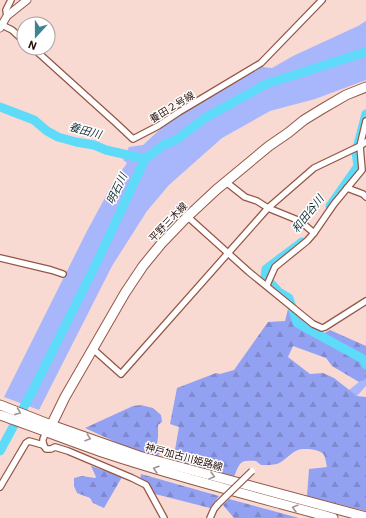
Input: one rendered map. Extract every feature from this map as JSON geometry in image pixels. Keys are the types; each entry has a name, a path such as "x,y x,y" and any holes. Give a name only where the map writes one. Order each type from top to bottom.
{"main road":[{"name":"平野三木線","path":"50,428 65,397 121,299 143,266 161,244 216,190 270,146 304,120 346,96 366,87"},
{"name":"神戸加古川姫路線","path":"0,405 34,423"},
{"name":"神戸加古川姫路線","path":"0,415 34,423 139,456 366,517"},
{"name":"神戸加古川姫路線","path":"50,428 104,453 173,474 333,518"}],"street":[{"path":"7,16 6,10 11,0"},
{"path":"16,33 12,30 1,26 7,16 27,0"},
{"name":"養田２号線","path":"42,56 59,73 133,139 158,126 261,63 322,0"},
{"path":"267,285 275,267 307,242 334,204 362,170 360,146 366,121"},
{"path":"92,349 122,374 268,208 314,168 366,142"},
{"path":"226,182 245,197 300,221 314,233"},
{"path":"347,188 363,194 366,197"},
{"path":"188,217 228,253 313,324 322,328 325,327 366,301"},
{"path":"0,258 63,274"},
{"path":"43,445 42,441 44,436 50,428"},
{"path":"0,487 26,442 29,441 43,445 46,448 51,449 55,447 68,451 132,478 146,486 164,518"},
{"path":"210,518 218,504 252,471"}],"shaded area":[{"path":"366,21 366,80 315,99 270,111 222,138 169,185 147,211 112,266 39,410 4,397 87,231 113,183 127,163 123,160 129,147 143,145 169,121 262,67 272,68 293,56"},
{"path":"366,379 366,386 357,396 349,390 359,382"}],"green space":[{"path":"288,309 321,335 330,330 366,346 366,379 359,382 332,366 326,358 293,346 288,357 310,374 323,373 334,378 357,396 366,397 366,511 307,496 309,469 327,467 324,455 316,450 300,449 277,464 261,465 256,461 246,461 241,463 234,476 173,461 179,427 170,424 177,388 216,373 220,374 234,370 268,322 285,321"},
{"path":"141,405 153,408 161,415 162,422 158,425 157,444 161,447 160,453 157,456 122,445 85,428 133,406"},
{"path":"91,466 122,477 104,508 93,503 90,498 77,493 74,486 74,478 82,476 96,477"},
{"path":"141,474 219,496 210,508 155,494 148,484 140,480"},
{"path":"229,499 299,518 234,518 223,505"}],"waterway":[{"name":"明石川","path":"0,451 33,390 96,264 145,159 165,144 176,140 205,118 266,84 366,52"},
{"name":"養田川","path":"0,107 34,120 47,131 58,137 145,159"},
{"name":"和田谷川","path":"330,206 358,166 356,152 366,114"},
{"name":"和田谷川","path":"302,242 266,269 265,277 279,292 289,298 297,323 363,359 366,365"}]}
